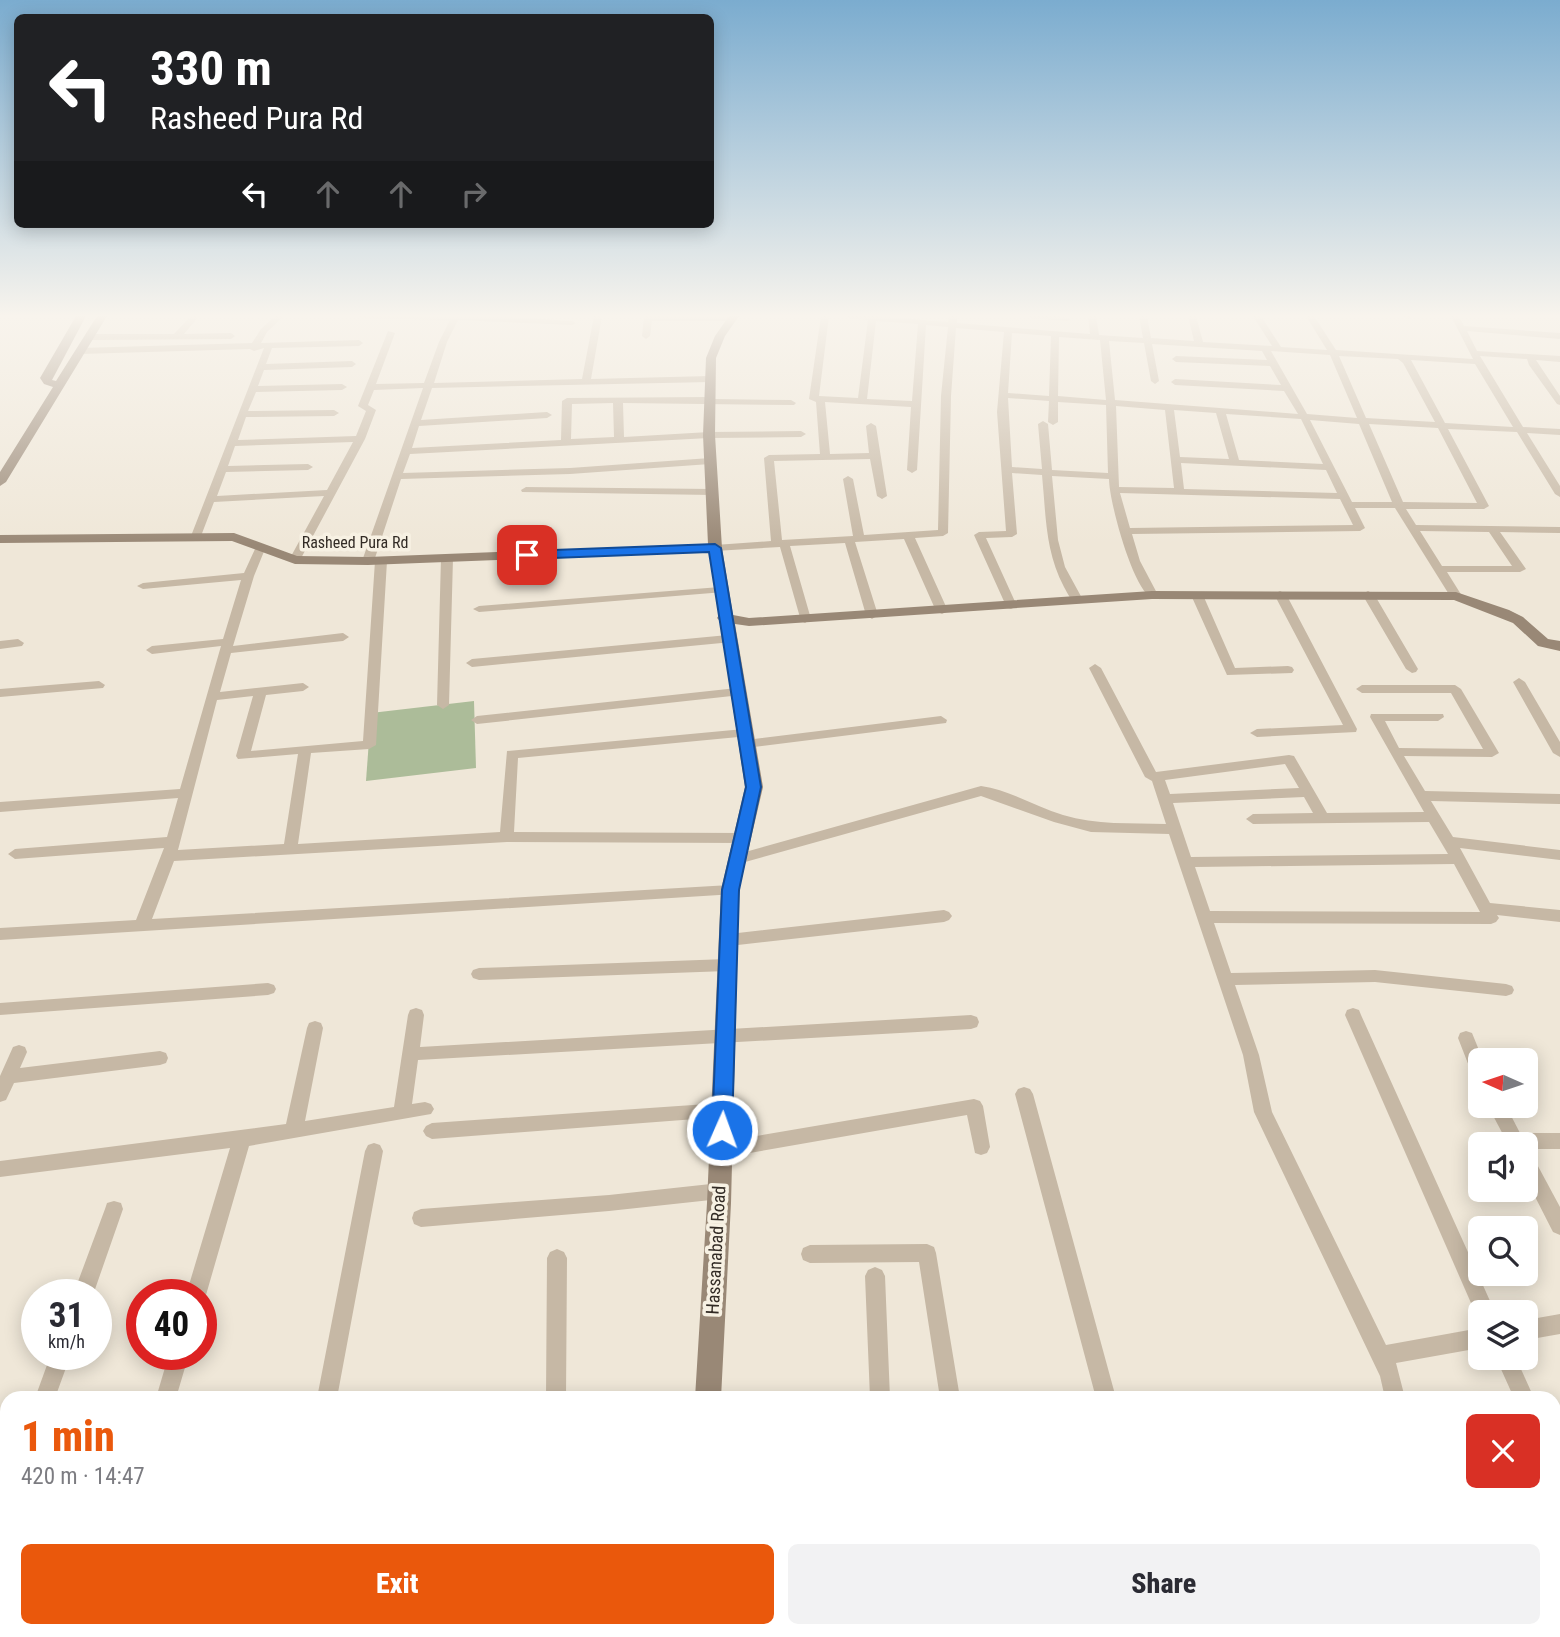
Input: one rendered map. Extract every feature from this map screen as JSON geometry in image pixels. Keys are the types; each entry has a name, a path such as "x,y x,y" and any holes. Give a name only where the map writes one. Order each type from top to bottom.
{"street":[{"path":"0,482 54,392"},
{"path":"196,536 251,392"},
{"path":"295,560 360,439 371,411 363,406 368,392"},
{"path":"261,691 243,756 369,745 374,561 428,392"},
{"name":"Hassanabad Road","path":"708,1391 720,1191 730,890 754,787 724,618 715,548 709,392"},
{"path":"815,392 814,399 820,400 916,404"},
{"path":"862,401 863,392"},
{"path":"912,470 917,392"},
{"path":"715,548 943,533 946,392"},
{"path":"1054,392 1048,423 1046,472 1053,540 1059,567 1077,600"},
{"path":"1109,392 1114,490 1134,561 1152,595"},
{"path":"1126,531 1360,528 1291,392"},
{"path":"1349,392 1399,506 1456,596"},
{"path":"1114,490 1346,500 1399,506 1484,506 1423,392"},
{"path":"1498,392 1560,494"},
{"path":"1011,606 979,535 1012,534 1003,395 1361,421 1560,432"},
{"path":"820,400 825,457"},
{"path":"566,444 567,401 791,403"},
{"path":"618,401 619,440"},
{"path":"1169,408 1179,491"},
{"path":"1220,411 1235,462"},
{"path":"242,414 334,413"},
{"path":"418,423 547,415"},
{"path":"871,426 882,496"},
{"path":"408,451 709,435 801,435"},
{"path":"231,443 360,439"},
{"path":"805,619 780,544 769,458 874,456"},
{"path":"1175,460 1329,467"},
{"path":"399,476 570,471 710,461"},
{"path":"220,469 308,467"},
{"path":"1007,470 1114,477"},
{"path":"848,479 854,539 872,615"},
{"path":"526,490 712,492"},
{"path":"209,499 329,493"},
{"path":"1412,528 1560,530"},
{"path":"1438,569 1520,569 1492,529"},
{"path":"908,535 942,611"},
{"name":"Rasheed Pura Rd","path":"0,539 196,536 240,538 261,549 295,560 374,561 715,548"},
{"path":"142,925 171,849 247,576 261,549"},
{"path":"443,705 447,558"},
{"path":"143,586 247,576"},
{"path":"479,608 720,590"},
{"path":"1257,733 1351,729 1280,594"},
{"path":"1368,594 1412,669"},
{"path":"724,618 749,622 805,619 1152,595 1456,596 1504,613 1517,620 1543,643 1560,646"},
{"path":"1197,595 1231,672 1288,670"},
{"path":"152,650 343,637"},
{"path":"472,663 728,639"},
{"path":"0,645 18,643"},
{"path":"1095,668 1152,777 1289,759 1323,818"},
{"path":"1519,682 1560,753"},
{"path":"0,693 99,685"},
{"path":"212,696 303,687"},
{"path":"1362,689 1455,689 1492,753 1395,752"},
{"path":"477,720 737,692"},
{"path":"1203,917 1491,919 1376,717 1438,717"},
{"path":"507,837 512,754 745,738 941,720"},
{"path":"290,849 305,749"},
{"path":"1157,777 1251,1055 1263,1112 1390,1374 1394,1391"},
{"path":"737,859 981,791 1059,819 1091,827 1174,829"},
{"path":"1164,799 1308,792"},
{"path":"0,807 185,793"},
{"path":"1420,796 1560,799"},
{"path":"1253,819 1433,817"},
{"path":"15,854 171,849 290,849 507,837 742,838"},
{"path":"1449,842 1560,855"},
{"path":"1184,862 1459,859"},
{"path":"0,934 730,890"},
{"path":"1486,908 1560,916"},
{"path":"729,940 944,916"},
{"path":"479,974 727,965"},
{"path":"1224,979 1375,976 1506,990"},
{"path":"0,1009 268,989"},
{"path":"402,1113 416,1015"},
{"path":"1353,1015 1480,1300"},
{"path":"410,1054 971,1022"},
{"path":"294,1130 315,1028"},
{"path":"1466,1038 1470,1048"},
{"path":"0,1096 19,1052"},
{"path":"8,1077 160,1058"},
{"path":"1024,1094 1103,1391"},
{"path":"721,1150 974,1106 981,1147"},
{"path":"0,1169 242,1139 425,1109"},
{"path":"432,1131 722,1110"},
{"path":"201,1279 242,1139"},
{"path":"1538,1142 1560,1141"},
{"path":"328,1391 374,1151"},
{"path":"1538,1183 1559,1222"},
{"path":"421,1218 720,1191"},
{"path":"89,1279 114,1209"},
{"path":"810,1254 927,1253 949,1391"},
{"path":"556,1391 557,1258"},
{"path":"875,1276 880,1391"},
{"path":"1538,1328 1560,1324"},
{"path":"1381,1356 1468,1340"},
{"path":"48,1391 55,1370"},
{"path":"168,1391 174,1370"},
{"path":"1511,1370 1521,1391"}],"green space":[{"path":"474,701 476,768 366,781 371,713"}],"route":[{"path":"527,555 715,548 754,787 730,890 722,1130"}]}
